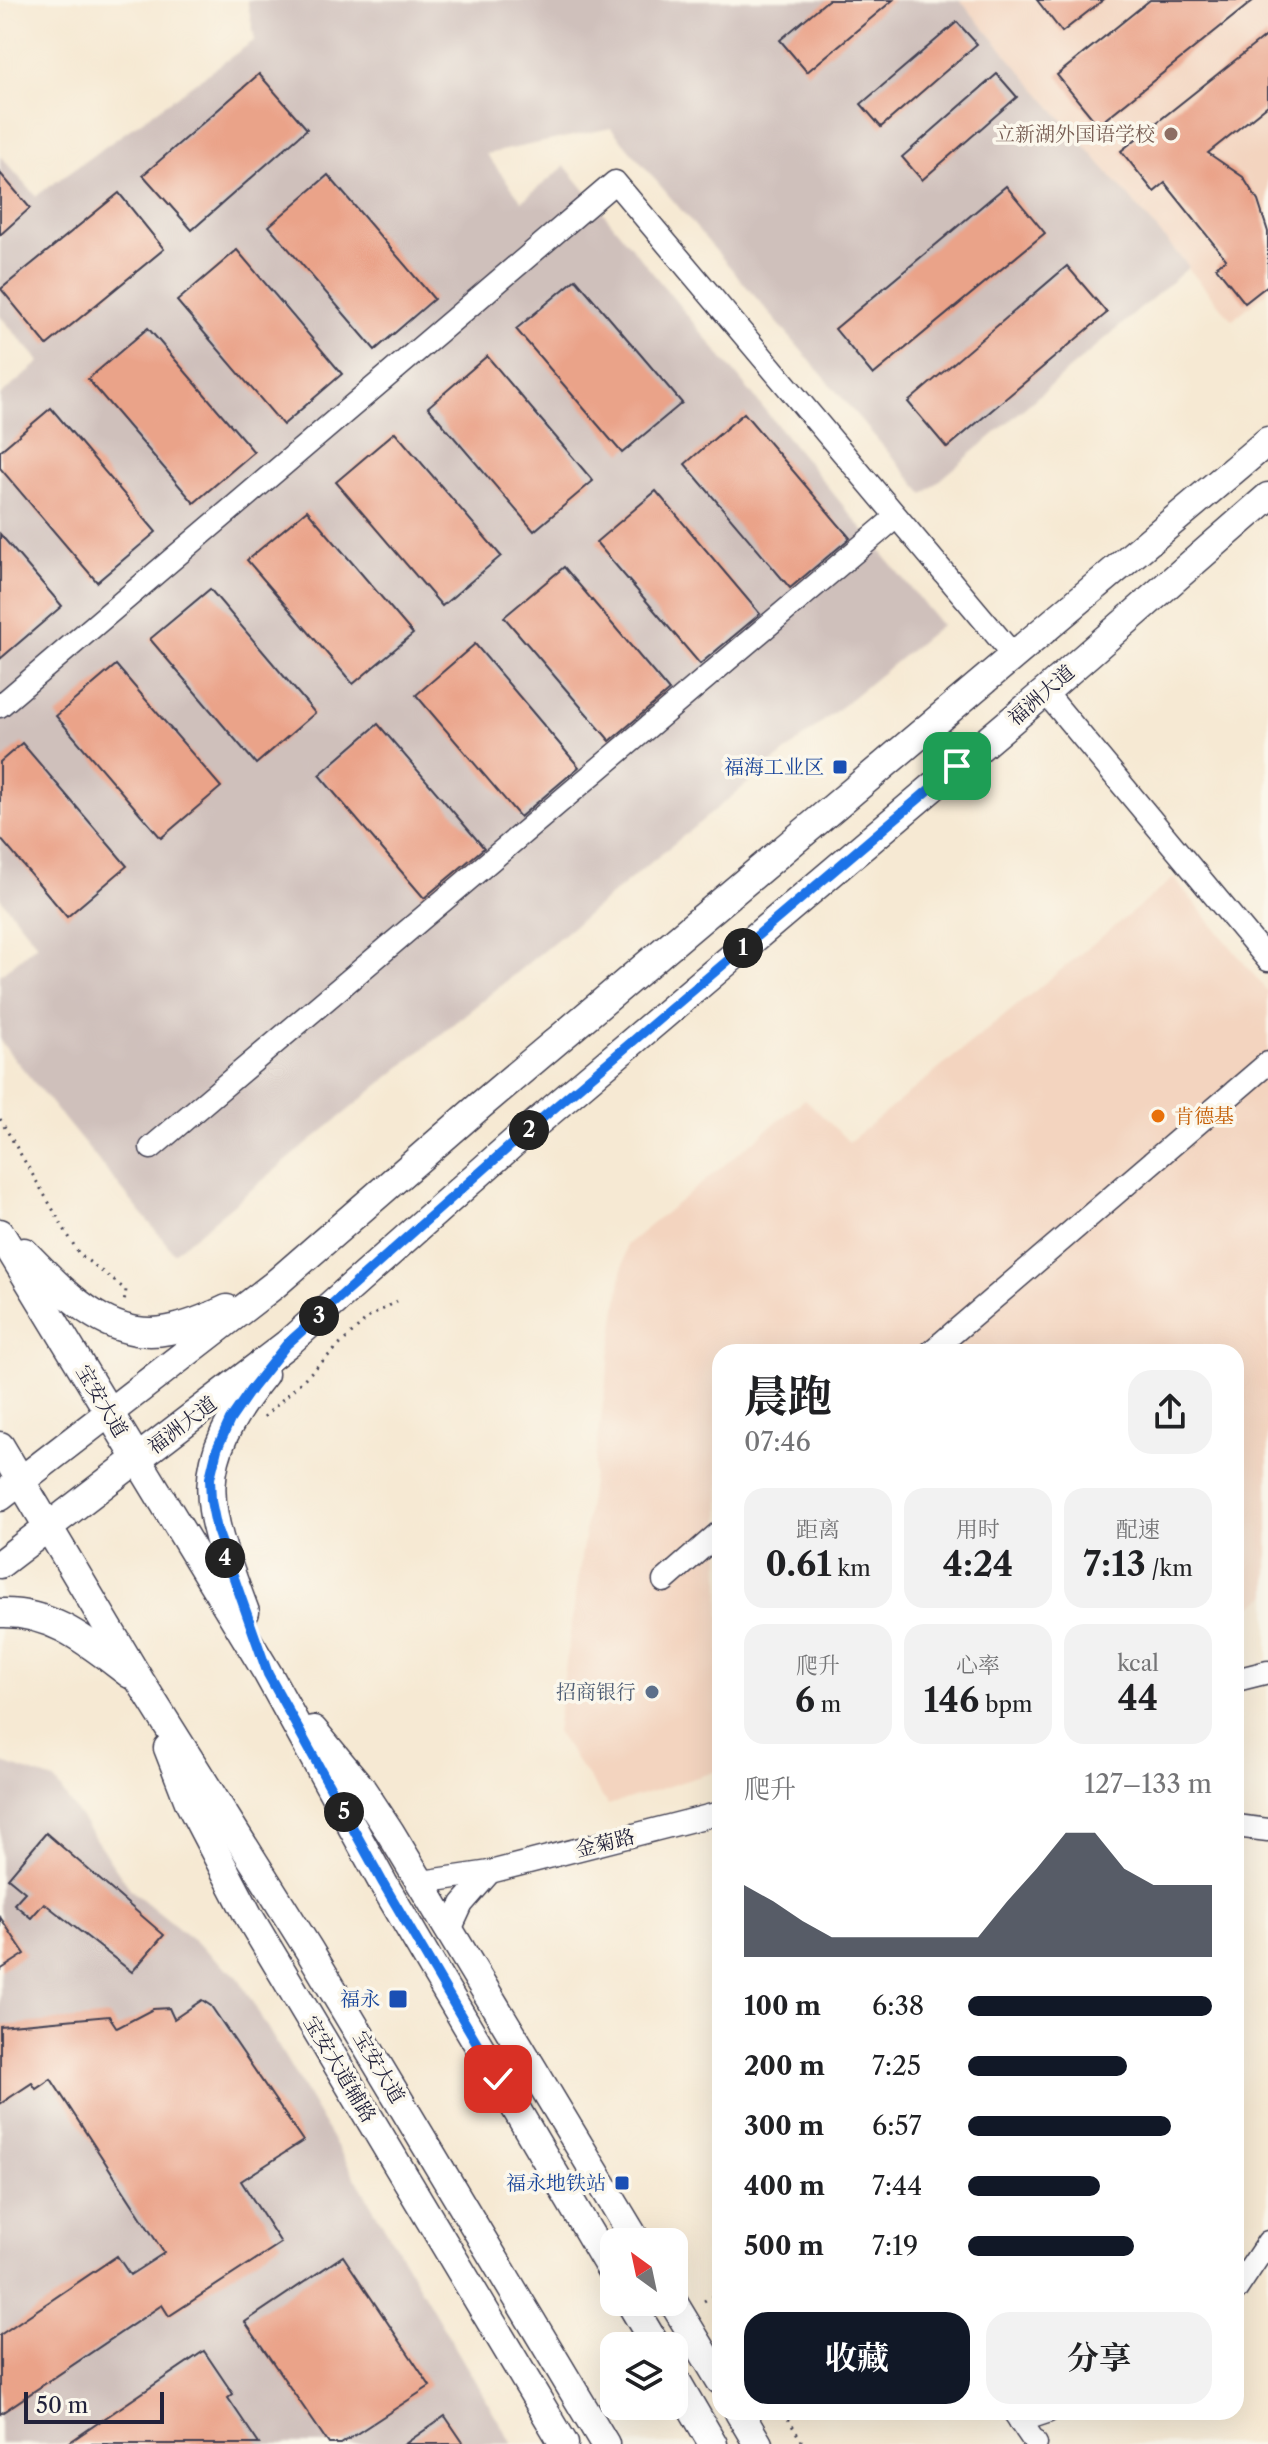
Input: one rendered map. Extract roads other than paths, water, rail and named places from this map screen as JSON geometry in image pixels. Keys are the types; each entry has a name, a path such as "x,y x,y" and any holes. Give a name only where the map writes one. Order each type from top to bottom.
{"main road":[{"path":"10,1489 274,1285 482,1104 1268,441"},
{"name":"福洲大道","path":"0,1564 287,1344 520,1137 1045,692 1268,497"},
{"path":"0,1223 40,1268 82,1307 103,1320 131,1330 167,1331 199,1322 274,1285"},
{"name":"宝安大道","path":"0,1233 268,1674 383,1883 600,2251"},
{"path":"287,1344 230,1420 217,1449 210,1478 211,1501 225,1557 268,1674 361,1788 422,1882 629,2228"},
{"name":"宝安大道","path":"0,1446 10,1489 49,1527 140,1681 309,1950 605,2444"},
{"path":"0,1613 23,1614 51,1621 88,1642 140,1681"},
{"name":"宝安大道辅路","path":"140,1681 189,1802 248,1915 564,2444"},
{"path":"681,2316 712,2367"},
{"path":"688,2401 713,2444"},
{"path":"744,2420 758,2444"}],"street":[{"path":"0,706 615,182 1014,656"},
{"path":"151,1148 896,517"},
{"path":"1045,692 1264,945"},
{"path":"940,1344 1268,1063"},
{"path":"664,1581 712,1539"},
{"path":"1244,1678 1268,1672"},
{"name":"金菊路","path":"422,1882 490,1872 712,1815"},
{"path":"1244,1827 1268,1830"},
{"path":"450,1930 462,1904 490,1872"},
{"path":"1244,2278 1268,2242"},
{"path":"1020,2420 1036,2444"}],"place":[{"name":"立新湖外国语学校","path":"1171,134"},
{"name":"福海工业区","path":"840,767"},
{"name":"肯德基","path":"1158,1116"},
{"name":"招商银行","path":"652,1692"},
{"name":"福永","path":"398,1999"},
{"name":"福永地铁站","path":"622,2183"}]}
